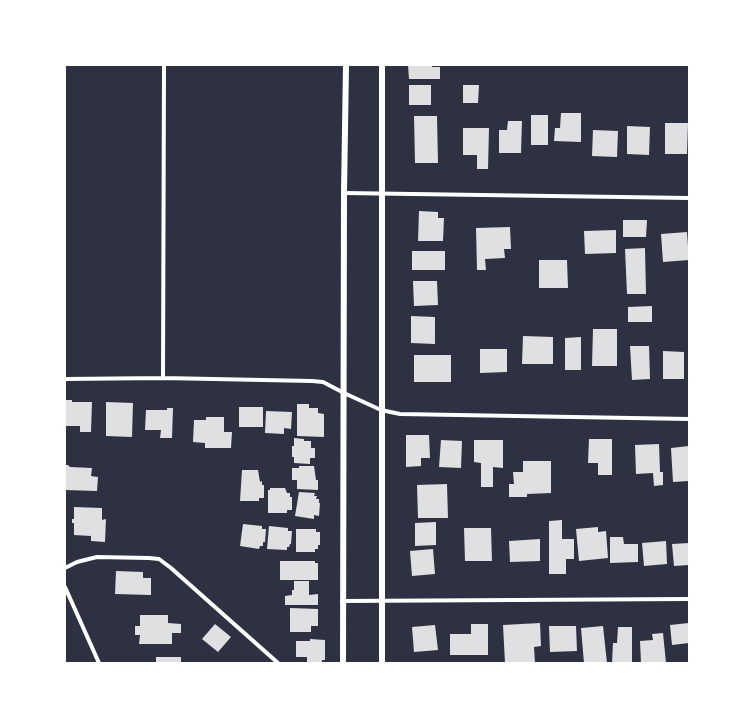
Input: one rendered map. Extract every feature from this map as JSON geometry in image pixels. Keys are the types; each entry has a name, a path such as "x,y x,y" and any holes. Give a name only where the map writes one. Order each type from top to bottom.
{"street":[{"path":"163,378 164,65"},
{"path":"342,663 346,65"},
{"path":"382,65 382,663"},
{"path":"344,193 689,198"},
{"path":"65,379 163,378 318,381 381,410 400,414 689,419"},
{"path":"65,568 77,562 97,557 159,559 278,663"},
{"path":"65,587 99,663"},
{"path":"342,601 689,599"}],"building":[{"path":"408,65 432,65 432,67 440,67 440,79 409,79"},
{"path":"409,85 431,85 431,105 409,105"},
{"path":"463,85 479,85 478,103 463,103"},
{"path":"561,113 581,113 581,142 554,141 555,128 560,128"},
{"path":"531,115 548,115 548,145 531,145"},
{"path":"414,116 437,116 438,163 415,163"},
{"path":"508,121 522,121 521,153 499,153 499,130 507,130"},
{"path":"665,123 688,123 687,154 665,154"},
{"path":"627,126 650,127 649,155 627,154"},
{"path":"463,128 489,128 488,169 477,169 477,155 463,155"},
{"path":"593,130 618,131 617,157 592,156"},
{"path":"419,211 438,212 438,218 444,218 443,241 418,241"},
{"path":"623,220 647,220 646,237 623,237"},
{"path":"510,227 511,249 504,249 505,258 485,259 486,270 477,270 476,228"},
{"path":"616,230 616,253 585,254 584,231"},
{"path":"687,232 689,260 663,262 661,234"},
{"path":"645,248 646,294 627,294 625,249"},
{"path":"412,251 445,251 445,270 412,270"},
{"path":"539,260 567,260 568,288 539,288"},
{"path":"413,281 437,281 438,305 414,306"},
{"path":"652,306 652,322 628,322 628,307"},
{"path":"411,316 435,317 435,344 411,343"},
{"path":"593,329 617,329 617,366 592,366"},
{"path":"523,336 553,337 553,364 522,364"},
{"path":"581,337 581,370 565,370 565,338"},
{"path":"630,346 649,346 650,379 632,380"},
{"path":"480,349 507,349 507,372 480,373"},
{"path":"663,351 684,352 684,379 663,379"},
{"path":"414,355 451,355 451,382 414,382"},
{"path":"65,400 72,400 72,402 92,402 91,432 80,432 80,426 65,426"},
{"path":"106,402 133,403 132,437 106,436"},
{"path":"297,404 309,404 309,408 318,408 318,413 324,414 324,437 297,436"},
{"path":"239,407 263,407 263,427 239,427"},
{"path":"167,408 173,408 172,438 160,438 161,430 145,430 146,410 167,410"},
{"path":"266,411 292,412 291,429 284,428 284,434 265,433"},
{"path":"206,417 224,417 224,432 232,432 231,448 205,448 205,443 193,442 194,420 206,420"},
{"path":"406,435 429,435 430,458 421,458 421,466 406,467"},
{"path":"294,438 304,439 304,441 311,441 311,448 315,448 315,458 310,458 310,464 294,463 294,457 292,457 292,446 294,446"},
{"path":"589,439 612,439 612,475 598,475 598,463 588,463"},
{"path":"441,440 462,441 461,468 439,467"},
{"path":"474,440 503,440 503,468 493,467 493,487 481,487 481,463 474,462"},
{"path":"659,444 660,472 663,472 663,485 654,486 653,473 636,474 635,445"},
{"path":"689,446 689,481 673,482 671,448"},
{"path":"523,461 551,461 551,493 527,494 527,497 509,497 509,484 514,484 513,472 523,472"},
{"path":"65,465 70,467 92,468 91,476 98,477 97,491 65,490"},
{"path":"299,466 314,466 316,480 318,480 318,490 297,489 297,480 292,480 292,468 299,468"},
{"path":"242,470 258,470 260,482 262,481 262,485 264,485 264,498 259,498 259,501 240,501"},
{"path":"447,484 448,518 418,518 417,485"},
{"path":"270,488 285,488 287,493 290,493 290,497 292,497 292,510 287,510 287,513 268,513 268,490 270,490"},
{"path":"299,492 315,493 314,496 317,496 316,499 319,499 320,503 319,516 314,515 314,519 295,516"},
{"path":"74,507 102,508 102,520 106,519 105,542 91,541 91,536 74,535 74,523 72,523 72,519 74,519"},
{"path":"562,520 562,539 574,539 574,559 566,559 566,574 549,574 549,521"},
{"path":"436,522 436,545 415,546 415,523"},
{"path":"243,524 262,526 262,529 266,529 265,542 263,542 263,546 260,546 259,549 240,546"},
{"path":"269,526 288,528 288,531 292,531 291,544 287,547 287,550 267,549"},
{"path":"598,527 598,532 606,531 608,558 579,561 576,529"},
{"path":"464,528 491,528 492,561 465,561"},
{"path":"296,529 316,529 316,532 320,532 320,545 318,545 318,549 315,549 315,552 296,552"},
{"path":"610,537 623,537 624,544 638,544 638,562 610,563"},
{"path":"540,539 540,561 510,562 509,541"},
{"path":"666,541 667,564 644,566 642,543"},
{"path":"689,543 689,565 674,566 672,544"},
{"path":"433,549 435,574 412,576 410,551"},
{"path":"280,561 315,561 315,563 318,563 318,580 280,580"},
{"path":"116,571 143,572 143,578 151,578 151,595 115,594"},
{"path":"294,581 309,581 309,595 318,594 318,605 285,605 285,596 292,595 292,590 294,590"},
{"path":"290,608 318,609 318,626 311,626 311,632 290,632"},
{"path":"140,615 168,615 168,623 181,624 181,633 172,633 172,644 139,644 140,635 135,635 135,626 140,626"},
{"path":"540,623 541,646 534,647 535,663 505,663 503,625"},
{"path":"689,623 689,643 672,645 670,625"},
{"path":"215,624 231,637 218,652 202,639"},
{"path":"471,624 488,624 488,655 450,655 450,634 471,634"},
{"path":"435,625 438,650 414,652 412,627"},
{"path":"549,626 576,626 577,651 550,652"},
{"path":"603,626 607,663 584,663 581,628"},
{"path":"618,627 632,627 632,663 612,663 613,643 617,643"},
{"path":"663,633 666,663 641,663 640,641 653,640 652,634"},
{"path":"310,639 325,640 325,660 322,660 322,663 307,663 307,657 296,657 296,641 310,641"},
{"path":"156,657 181,657 181,663 156,663"}]}
